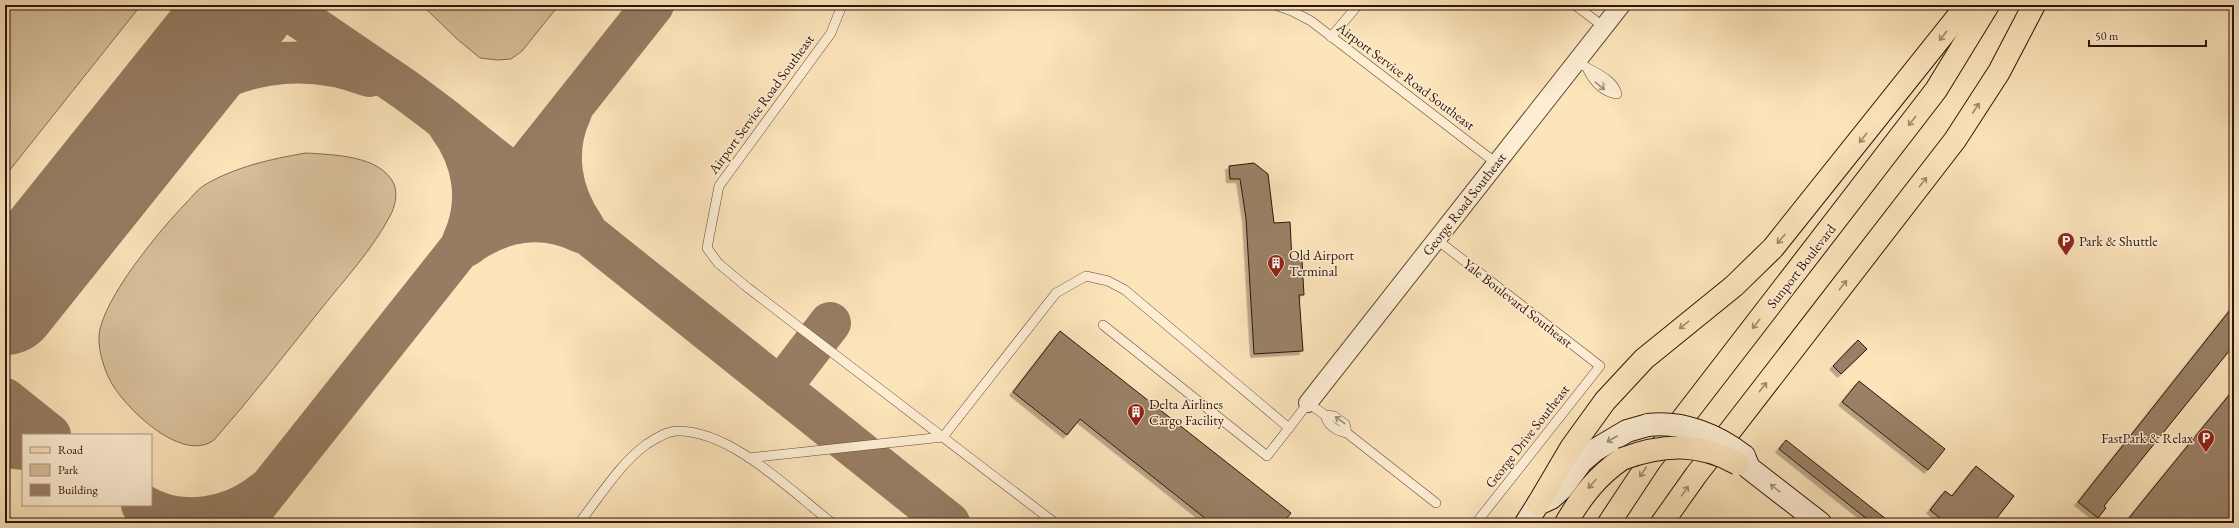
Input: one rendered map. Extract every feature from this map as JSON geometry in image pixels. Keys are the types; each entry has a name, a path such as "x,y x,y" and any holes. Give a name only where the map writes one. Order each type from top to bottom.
{"main road":[{"path":"1526,523 1571,448 1605,401 1644,360 1734,286 1773,248 1967,5"},
{"name":"Sunport Boulevard","path":"1609,523 1650,461 1936,90 1988,5"},
{"path":"1662,523 1696,474 1955,140 1999,72 2034,5"},
{"path":"1538,504 1551,498 1582,461 1595,450 1627,431 1657,424 1689,428 1719,439 1744,463 1805,516 1820,523"},
{"path":"1566,523 1584,493 1595,481 1622,459 1651,450 1683,447 1713,452 1744,463"}],"street":[{"name":"George Road Southeast","path":"1308,403 1496,163 1583,65 1604,27 1621,5"}],"lane":[{"name":"Airport Service Road Southeast","path":"842,5 831,33 719,186 710,222 706,248 718,263 1055,523"},
{"name":"Airport Service Road Southeast","path":"1275,5 1301,15 1496,163"},
{"path":"1331,37 1358,5"},
{"path":"1575,5 1604,27"},
{"name":"Yale Boulevard Southeast","path":"1436,239 1600,366"},
{"path":"749,458 943,437 1056,293 1086,276 1108,281 1125,290 1289,428"},
{"path":"1104,325 1267,456 1308,403 1325,415 1327,423 1339,432 1347,433 1436,503"},
{"name":"George Drive Southeast","path":"1476,523 1600,366"},
{"path":"579,523 630,460 646,444 666,434 676,431 691,432 717,438 749,458 832,523"}],"green space":[{"path":"5,5 141,5 5,176"},
{"path":"422,5 559,5 522,51 511,59 498,60 480,58 456,38"},
{"path":"306,153 355,158 378,167 387,174 394,184 396,192 395,205 392,212 383,229 358,264 255,392 214,440 201,445 188,445 173,440 158,432 144,421 114,387 108,376 101,355 99,335 103,320 121,284 134,265 175,215 201,188 215,179 240,169 266,161"}],"building":[{"name":"Old Airport Terminal","path":"1254,163 1268,174 1274,223 1290,222 1292,261 1302,260 1304,295 1299,295 1303,351 1254,354 1246,218 1240,179 1230,179 1229,166"},
{"path":"2234,305 2234,345 2104,506 2106,508 2098,518 2078,502"},
{"name":"Delta Airlines Cargo Facility","path":"1060,331 1291,513 1283,523 1211,523 1080,419 1067,435 1013,392"},
{"path":"1858,340 1867,349 1841,374 1833,366"},
{"path":"1859,381 1945,449 1928,470 1842,402"},
{"name":"FastPark & Relax","path":"2234,389 2234,523 2125,523 2150,492"},
{"path":"1786,440 1891,523 1872,523 1779,449"},
{"path":"1976,466 2014,496 1993,523 1946,523 1930,510 1945,491 1952,496"}],"taxiway":[{"path":"281,5 407,91 439,115 949,523"},
{"path":"242,523 653,5"},
{"path":"141,133 201,89 241,71 283,63 305,63 348,69 369,76"},
{"path":"571,112 565,127 562,142 562,171 569,200 584,227"},
{"path":"449,126 458,139 464,153 472,182 472,211 469,226 463,241"},
{"path":"466,246 493,230 522,222 536,221 551,223 566,226 581,232"},
{"path":"780,388 830,323"},
{"path":"5,399 49,434"},
{"path":"5,447 22,449"},
{"path":"144,506 157,512 172,516 189,518 205,517 236,509 264,492"}],"runway":[{"path":"5,302 243,5"}],"place":[{"name":"Park & Shuttle","path":"2066,256"},
{"name":"Old Airport Terminal","path":"1276,278"},
{"name":"Delta Airlines Cargo Facility","path":"1136,427"},
{"name":"FastPark & Relax","path":"2206,453"}]}
